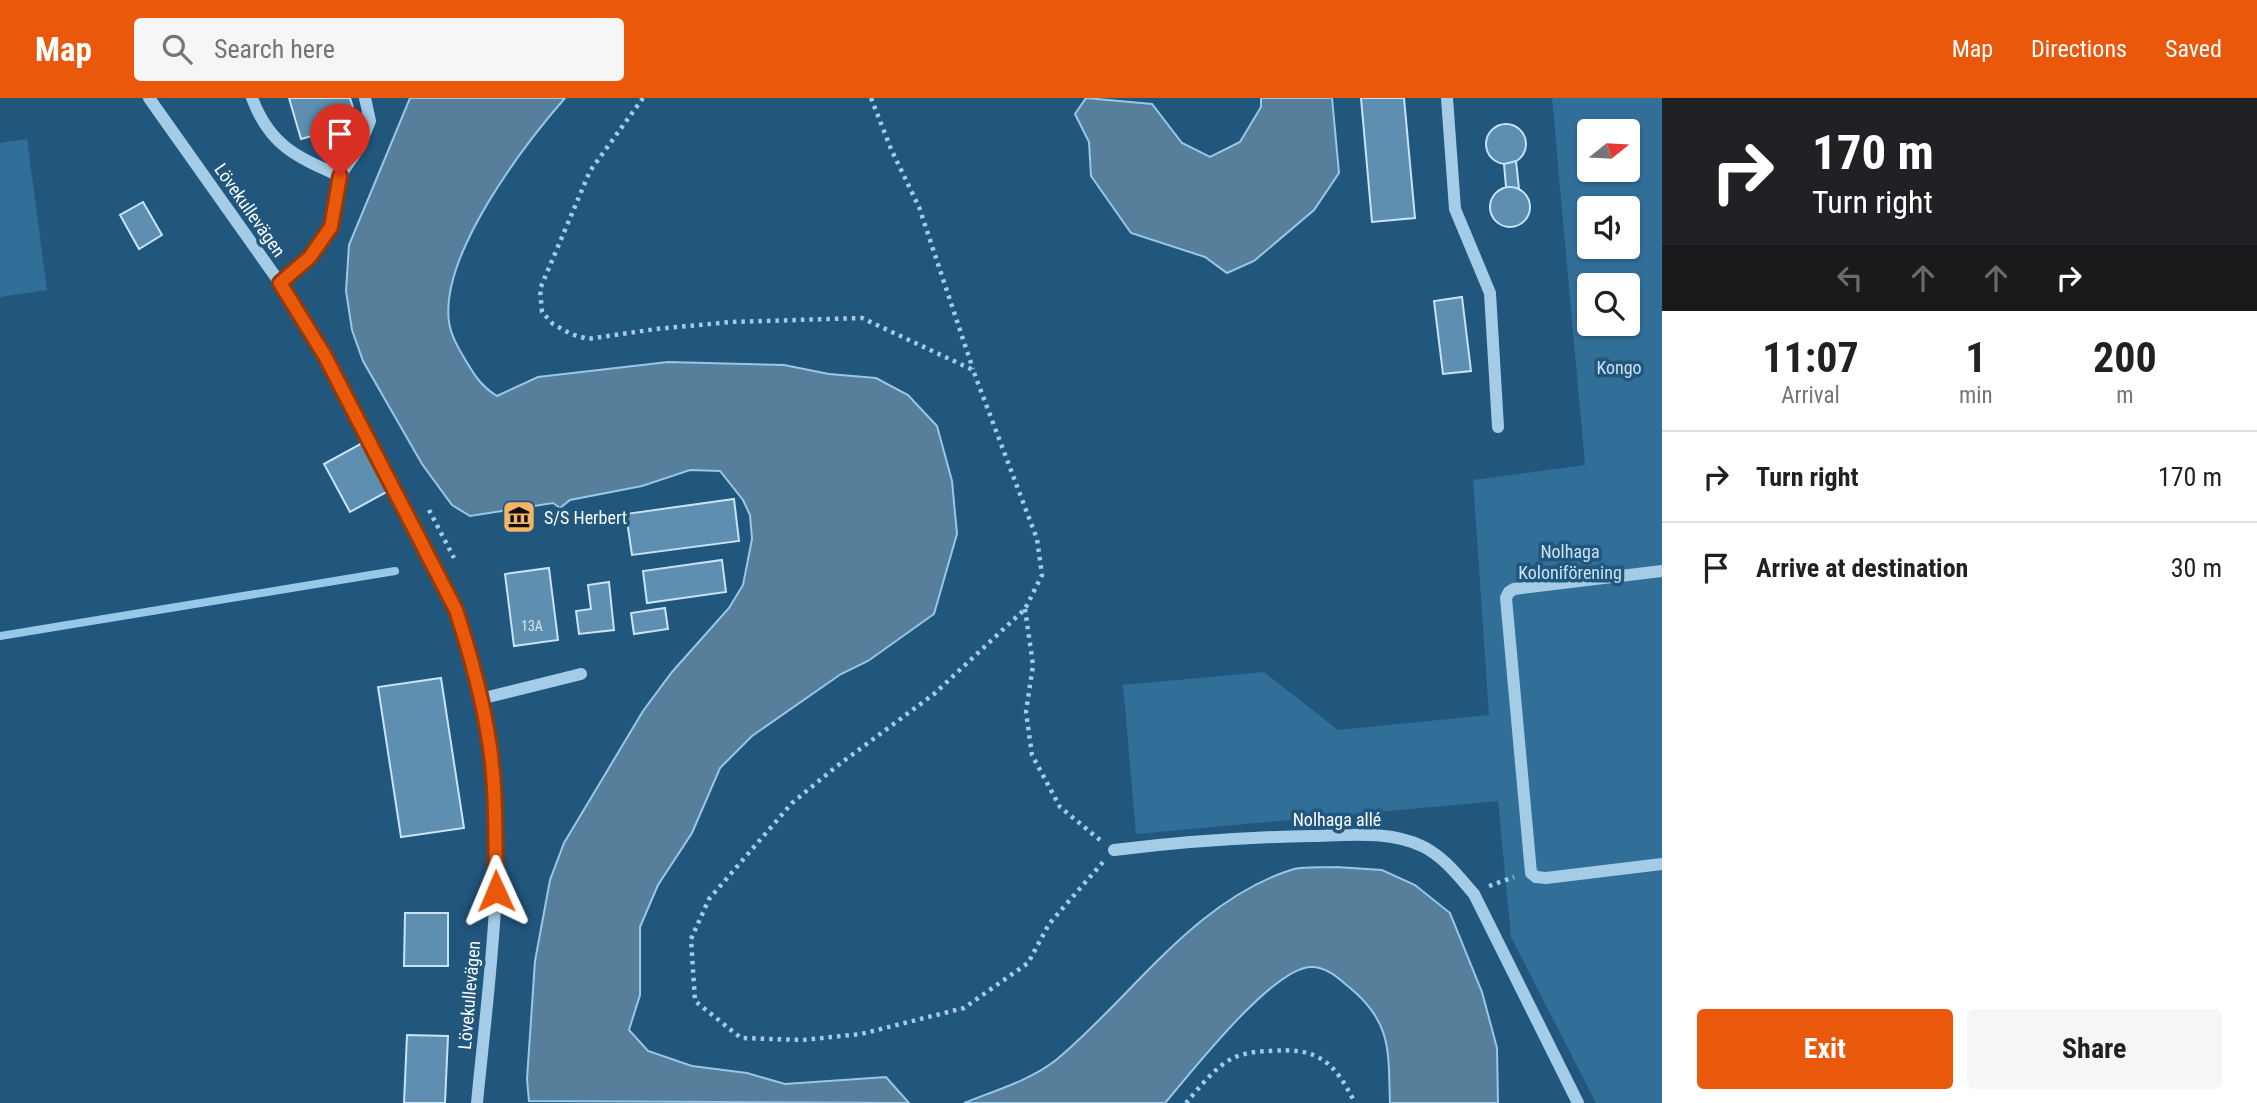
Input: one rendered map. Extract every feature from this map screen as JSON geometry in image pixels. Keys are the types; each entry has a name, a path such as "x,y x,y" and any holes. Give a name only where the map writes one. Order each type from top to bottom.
{"street":[{"name":"Lövekullevägen","path":"149,98 280,283 325,356 456,610 470,653 491,769 496,891 477,1103"},
{"path":"252,98 272,134 292,155 340,176"},
{"path":"280,283 310,257 331,227 340,176 359,148 370,121 365,98"},
{"path":"1447,98 1455,209 1490,293 1498,427"},
{"path":"1662,571 1514,589 1506,598 1531,873 1536,877 1546,878 1662,864"},
{"path":"480,699 581,674"},
{"name":"Nolhaga allé","path":"1114,850 1183,841 1306,836 1388,836 1423,846 1451,866 1474,894 1578,1103"}],"path":[{"path":"643,98 590,172 540,289 541,312 553,324 588,340 656,329 731,322 862,318 974,370"},
{"path":"871,98 891,149 919,206 974,370 1037,539 1042,575 1025,609 934,694 836,766 792,803 709,899 691,939 695,1001 741,1038 803,1040 861,1034 964,1008 1028,963 1049,924 1114,850 1060,807 1032,755 1026,712 1032,665 1025,609"},
{"path":"426,505 440,527 457,565"},
{"path":"1474,894 1491,884 1531,873"},
{"path":"1186,1103 1209,1078 1232,1059 1259,1051 1288,1049 1308,1051 1328,1063 1345,1083 1355,1103"}],"green space":[{"name":"Nolhaga Koloniförening","path":"1552,98 1662,98 1662,1103 1596,1103 1511,937 1498,801 1136,834 1123,685 1264,672 1338,730 1489,715 1473,480 1585,465"},
{"path":"27,139 47,290 0,297 0,143"}],"shaded area":[{"path":"410,98 565,98 507,172 488,203 457,265 450,295 449,322 456,342 476,376 497,396 538,377 668,362 784,365 829,374 876,378 908,395 937,426 952,481 957,534 934,614 868,661 841,674 752,736 720,768 692,833 658,885 640,927 640,995 629,1030 648,1051 692,1066 747,1073 785,1084 886,1077 909,1103 529,1101 527,1079 535,961 550,880 564,843 643,711 672,672 729,608 743,585 752,539 750,515 743,500 720,471 690,470 642,486 570,500 560,508 553,503 470,516 452,505 422,464 363,361 352,330 346,291 349,245"},
{"path":"1086,98 1152,104 1182,143 1210,157 1240,142 1261,107 1261,98 1332,98 1339,173 1314,210 1254,261 1227,273 1205,257 1131,233 1091,176 1089,142 1075,114"},
{"path":"1336,867 1382,870 1415,885 1450,913 1482,992 1497,1048 1498,1103 1390,1103 1388,1053 1381,1026 1374,1013 1337,977 1313,967 1297,971 1277,983 1256,1001 1213,1046 1165,1103 964,1103 1024,1079 1056,1060 1166,952 1226,903 1258,883 1294,869"}],"building":[{"path":"289,98 350,98 358,123 301,139"},
{"path":"1361,98 1404,98 1415,218 1372,222"},
{"path":"1506,124 1520,130 1526,144 1520,158 1506,164 1492,158 1486,144 1492,130"},
{"path":"1516,161 1519,189 1506,187 1504,164"},
{"path":"1510,187 1524,193 1530,207 1524,221 1510,227 1496,221 1490,207 1496,193"},
{"path":"143,202 162,235 139,249 120,215"},
{"path":"1462,297 1471,371 1443,374 1434,301"},
{"path":"364,442 390,490 350,512 324,464"},
{"path":"734,499 739,541 632,555 626,514"},
{"path":"722,560 726,592 647,603 643,571"},
{"path":"549,568 558,640 514,646 505,574"},
{"path":"609,582 614,630 579,634 576,611 591,609 588,585"},
{"path":"665,608 668,629 634,634 631,613"},
{"path":"441,678 464,828 401,837 378,687"},
{"path":"405,913 448,913 448,966 404,966"},
{"path":"407,1035 448,1036 445,1103 404,1103"}],"waterway":[{"path":"0,636 395,571"}],"place":[{"name":"S/S Herbert","path":"519,517"}],"route":[{"path":"340,176 331,227 310,257 280,283 325,356 456,610 470,653 489,742 496,891"}],"park label":[{"name":"Kongo","path":"1619,367"}]}
